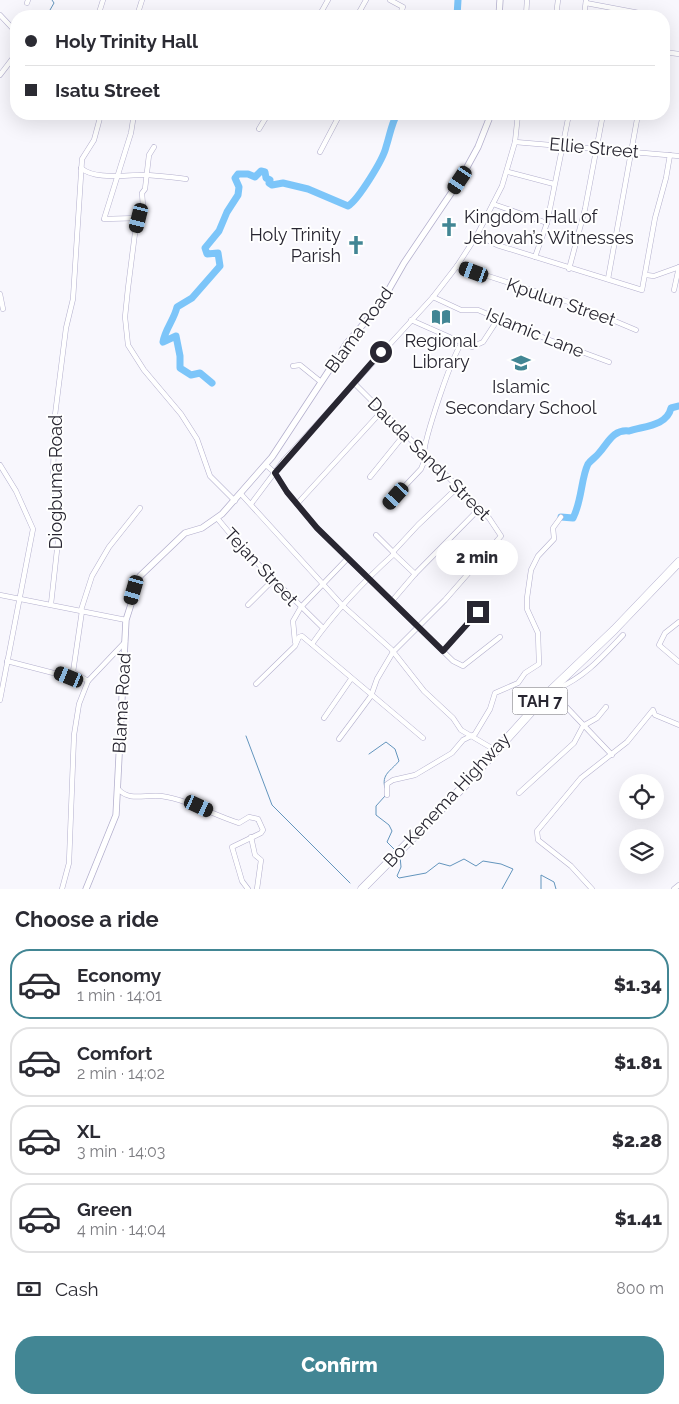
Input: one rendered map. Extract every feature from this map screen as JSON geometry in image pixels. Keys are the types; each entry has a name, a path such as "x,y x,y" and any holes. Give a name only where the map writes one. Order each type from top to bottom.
{"highway":[{"name":"Bo-Kenema Highway","path":"362,889 466,784 494,750 679,562"}],"street":[{"path":"390,0 402,7 401,10"},
{"path":"586,2 623,10"},
{"path":"0,16 10,26"},
{"path":"0,75 10,62"},
{"name":"Diogbuma Road","path":"51,604 59,532 53,474 55,415 73,299 82,159 94,140 99,120"},
{"path":"133,120 131,134 104,219 139,218"},
{"path":"259,129 264,120"},
{"path":"320,152 337,120"},
{"name":"Blama Road","path":"86,889 116,815 126,620 140,576 185,533 202,528 217,518 235,501 266,465 347,344 380,305 404,263 460,180 478,147 489,120"},
{"path":"251,504 284,460 433,297 457,266 477,235 508,172 515,142 517,120"},
{"path":"535,257 547,223 568,120"},
{"path":"569,269 585,209 602,120"},
{"path":"608,279 637,120"},
{"name":"Ellie Street","path":"515,142 679,156"},
{"path":"154,147 149,155 125,317 128,345 144,370 190,428 200,444 210,476 235,501"},
{"path":"477,235 497,245 569,269 642,290 654,218 666,178 670,156"},
{"path":"81,168 94,173 186,179"},
{"path":"508,172 554,184"},
{"path":"493,204 547,223"},
{"name":"Kpulun Street","path":"457,266 586,308 636,330"},
{"path":"646,275 654,276 679,267"},
{"path":"674,290 679,267"},
{"path":"0,294 3,309"},
{"name":"Islamic Lane","path":"433,297 461,310 478,310 609,362"},
{"path":"411,320 472,347 479,346 498,319"},
{"path":"388,504 421,469 425,456 426,438 450,366 459,346 463,342"},
{"path":"292,366 300,365 321,382"},
{"name":"Dauda Sandy Street","path":"355,384 480,509 498,528 501,536 417,627"},
{"path":"297,504 381,412"},
{"path":"370,477 404,435"},
{"path":"0,465 16,491 33,529 0,700"},
{"path":"266,465 275,473 297,504 347,559 453,661 463,666 500,637"},
{"path":"312,644 323,628 368,578 418,525 457,488"},
{"path":"241,494 271,529 324,583 342,606 393,652 424,691 453,718 461,730 494,750"},
{"path":"7,661 69,677 73,672 81,610 92,576 109,547 140,508"},
{"path":"392,601 415,574 480,509"},
{"path":"387,794 387,784 393,780 415,775 452,753 463,740 472,736 490,709 495,693 518,683 524,673 534,669 540,662 538,633 527,609 531,570 538,556 554,539 553,528 561,517"},
{"name":"Tejan Street","path":"217,518 242,548 301,607 293,621 295,646"},
{"path":"376,535 415,574"},
{"path":"323,628 301,607 347,559"},
{"path":"248,605 274,579"},
{"path":"0,595 126,620"},
{"path":"443,651 478,612"},
{"path":"679,622 665,633 659,645 679,662"},
{"path":"339,740 371,696 377,679 393,652 417,627"},
{"path":"612,755 552,693 557,688 575,681 593,667 623,635"},
{"path":"256,684 295,646 299,637 302,636 423,738"},
{"path":"62,889 69,864 74,735 79,704 88,681 124,642"},
{"path":"73,672 88,681"},
{"path":"324,718 351,679"},
{"path":"519,793 574,743 583,726 597,718 606,707"},
{"path":"592,889 571,866 542,844 536,836 544,822 573,786 599,763 612,755 653,710 655,715 669,719 676,725 679,724"},
{"path":"118,789 124,795 132,797 160,796 199,806 239,823 250,817 256,819 262,830 232,847 242,881 248,889"},
{"path":"251,837 255,855 261,860 257,889"},
{"path":"674,889 679,885"}],"waterway":[{"path":"50,10 54,3 52,0"},
{"path":"457,10 458,0"},
{"path":"212,383 200,373 191,375 180,368 176,336 163,342 177,307 192,298 220,266 218,253 207,254 205,248 219,231 227,212 238,195 239,187 235,178 238,174 248,174 255,177 261,171 265,172 266,178 270,180 269,183 272,185 283,183 308,189 348,206 364,188 380,161 394,120"},
{"path":"561,517 573,518 588,464 615,434 660,422 669,414 671,408 679,406"},
{"path":"246,736 272,805 350,883"},
{"path":"369,754 386,742 395,749 399,761 384,779 385,788"},
{"path":"385,796 376,806 376,815 389,825 392,831 387,842 396,851"},
{"path":"400,856 401,867 397,876 399,878 426,873 439,863 450,866 464,859 476,866 483,861 501,864 513,869 502,889"},
{"path":"541,889 541,875 554,882 556,889"}],"place":[{"name":"Kingdom Hall of Jehovah’s Witnesses","path":"449,227"},
{"name":"Holy Trinity Parish","path":"356,245"},
{"name":"Regional Library","path":"441,317"},
{"name":"Islamic Secondary School","path":"521,363"}],"route":[{"path":"381,352 340,400 284,460 275,473 287,492 317,528 443,651 478,612"}]}
